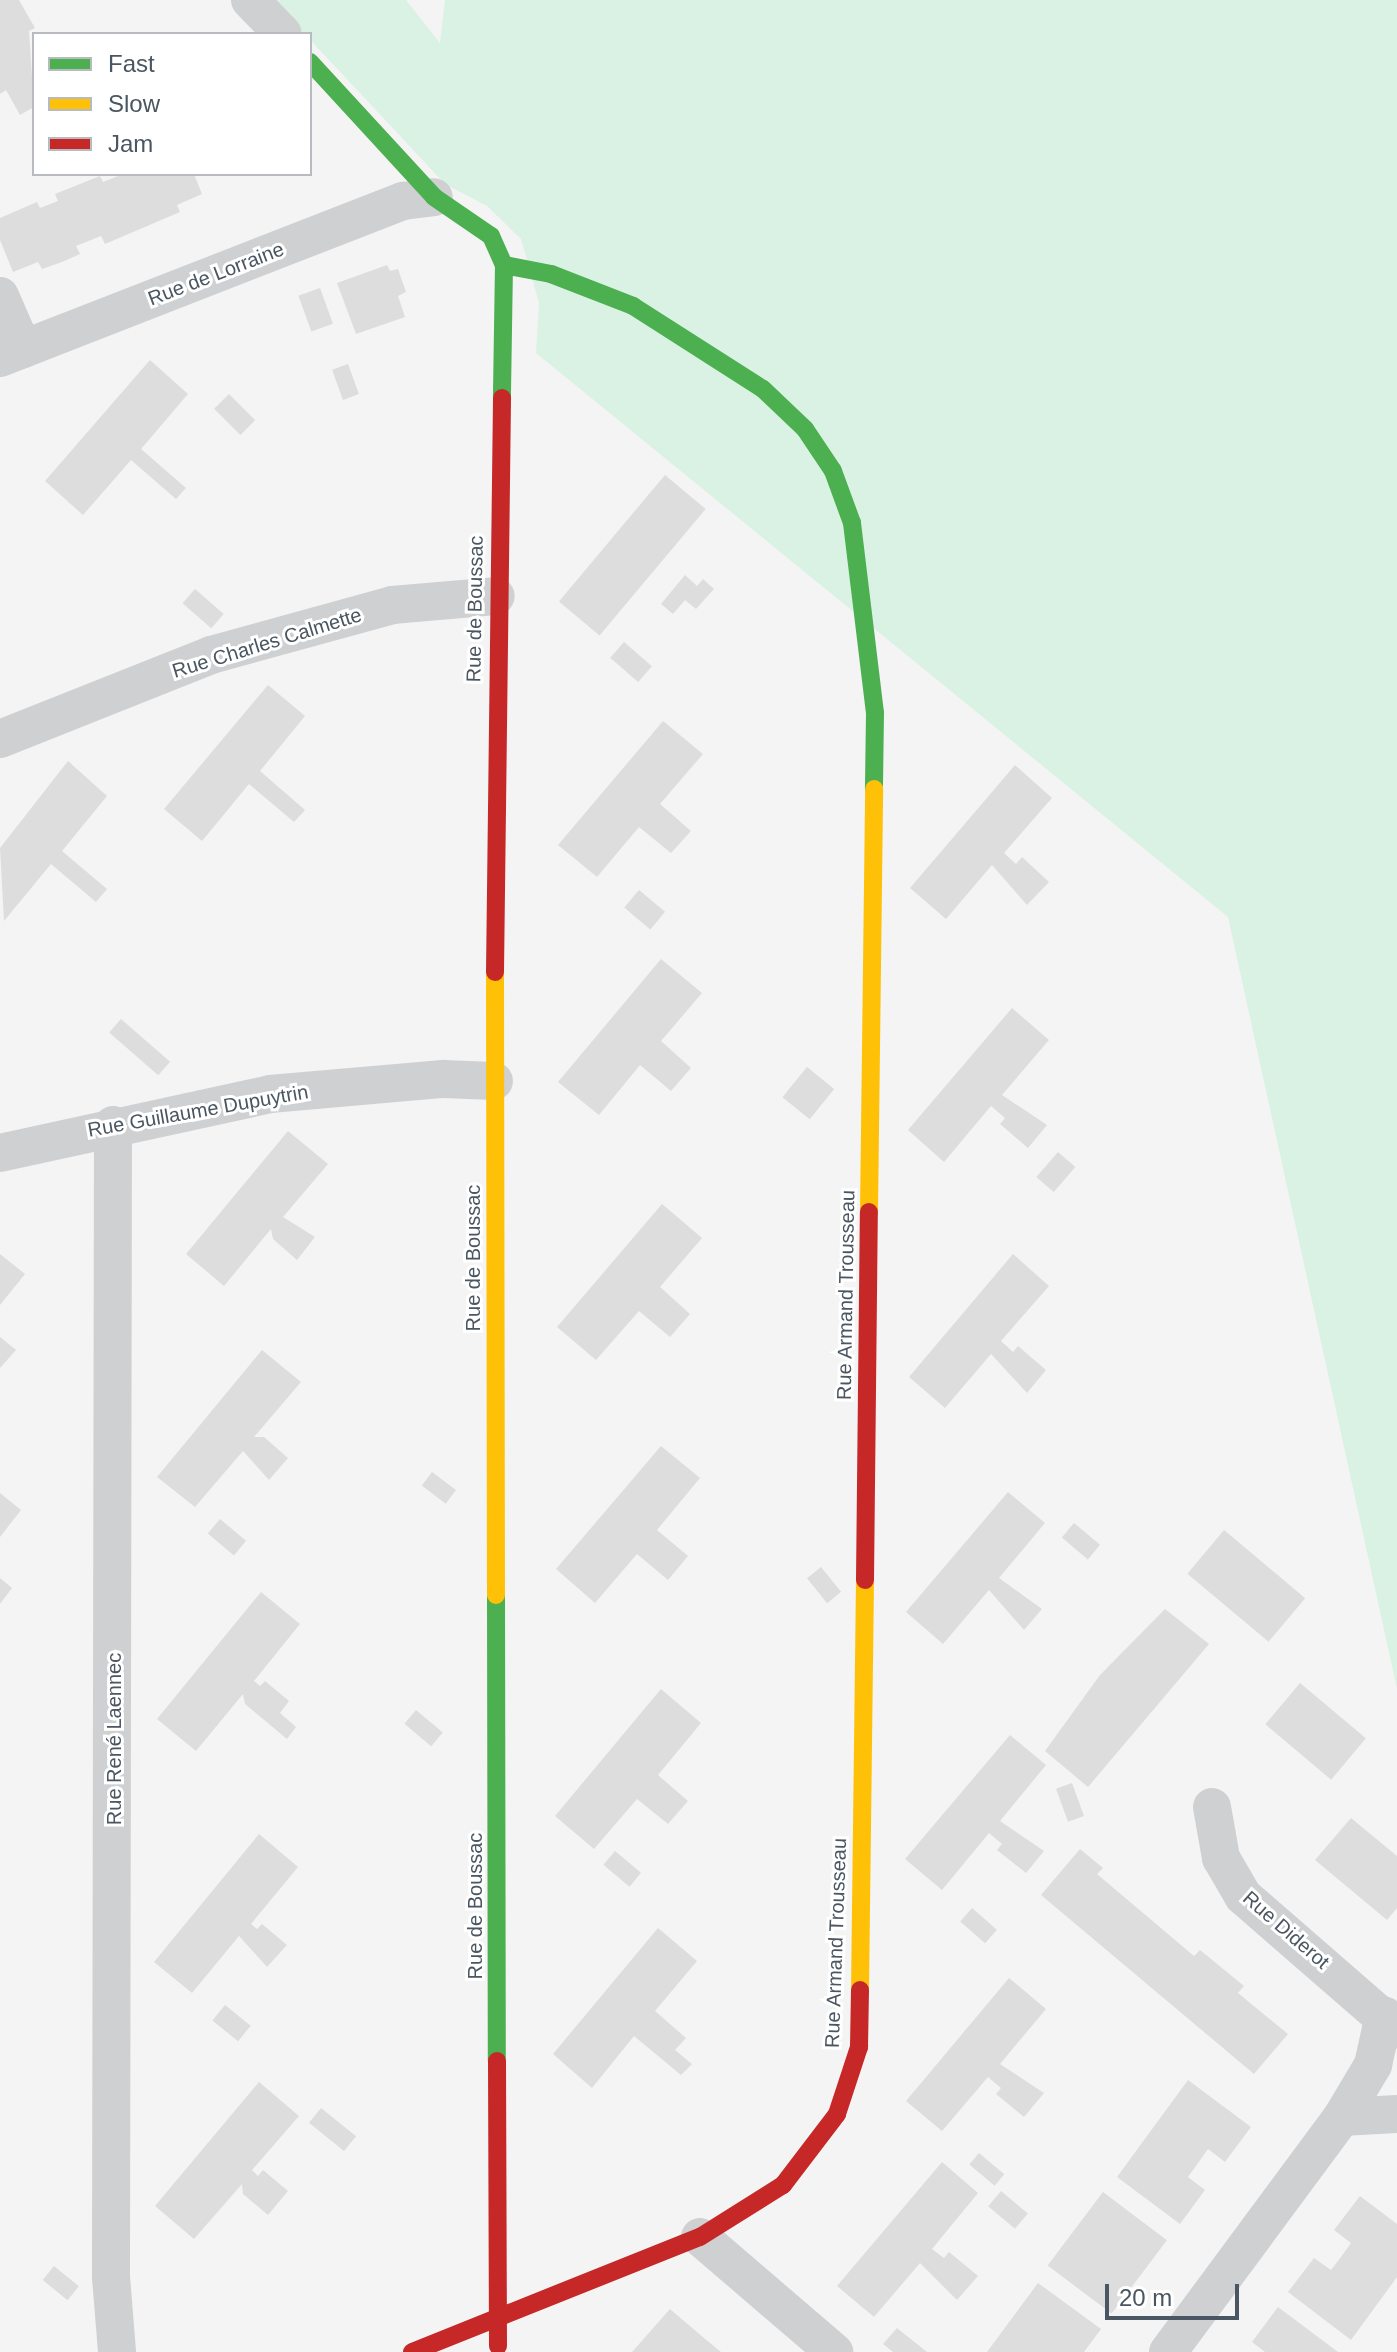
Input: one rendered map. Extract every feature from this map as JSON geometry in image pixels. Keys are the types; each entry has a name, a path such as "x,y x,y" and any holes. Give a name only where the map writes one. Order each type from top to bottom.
{"street":[{"path":"250,0 281,32"},
{"path":"312,64 434,197 491,236 504,265"},
{"name":"Rue de Lorraine","path":"11,354 403,201 434,197"},
{"name":"Rue de Boussac","path":"498,2352 494,1081 496,596 504,265"},
{"name":"Rue Armand Trousseau","path":"412,2352 700,2237 783,2185 837,2114 859,2047 875,713 852,523 833,471 805,429 763,389 633,306 551,274 504,265"},
{"path":"0,296 11,354"},
{"name":"Rue Charles Calmette","path":"0,739 211,655 392,605 496,596"},
{"name":"Rue Guillaume Dupuytrin","path":"0,1153 113,1125 270,1094 443,1079 494,1081"},
{"name":"Rue René Laennec","path":"113,1125 118,1160 111,2277 117,2352"},
{"name":"Rue Diderot","path":"1212,1807 1221,1858 1243,1896 1390,2022"},
{"path":"1168,2352 1342,2117 1373,2065 1390,2022"},
{"path":"1342,2117 1397,2114"},
{"path":"700,2237 834,2352"}],"green space":[{"path":"273,0 406,0 440,43 445,0 1397,0 1397,1689 1228,917 536,353 539,303 521,239 487,206 445,184 312,42 312,32 303,32"}],"building":[{"path":"0,0 19,0 35,28 29,31 32,108 20,115 6,90 0,94"},
{"path":"100,176 103,182 118,176 195,176 202,194 177,205 180,212 105,244 101,236 76,246 80,254 62,262 42,269 38,262 13,272 0,240 0,218 37,202 40,208 58,201 55,194"},
{"path":"387,265 390,271 398,269 406,292 398,296 405,317 356,334 337,283"},
{"path":"320,288 333,324 311,332 298,296"},
{"path":"150,360 188,394 141,449 186,488 176,499 131,460 83,515 45,481"},
{"path":"348,364 359,394 343,400 332,370"},
{"path":"229,394 255,420 240,435 214,409"},
{"path":"665,475 706,509 600,635 559,601"},
{"path":"685,575 697,586 703,579 714,589 696,609 685,600 673,614 661,604"},
{"path":"195,589 224,614 211,628 183,603"},
{"path":"624,642 652,666 638,682 610,658"},
{"path":"268,685 305,716 260,771 305,810 294,822 249,784 202,841 164,809"},
{"path":"663,721 703,754 660,804 691,831 671,853 639,827 597,877 558,845"},
{"path":"68,761 107,796 62,851 107,889 96,902 51,864 4,921 0,848"},
{"path":"1015,765 1052,798 1004,853 1016,864 1022,857 1049,882 1027,905 992,865 946,919 910,888"},
{"path":"639,890 665,912 650,929 624,908"},
{"path":"661,959 702,993 661,1041 691,1068 671,1091 640,1065 599,1115 558,1082"},
{"path":"1012,1008 1049,1040 1002,1095 1047,1125 1028,1148 1000,1124 1005,1118 991,1106 944,1162 908,1130"},
{"path":"121,1019 170,1062 158,1075 109,1033"},
{"path":"807,1067 834,1089 810,1119 782,1097"},
{"path":"288,1131 328,1164 283,1217 315,1237 297,1260 273,1239 271,1229 224,1286 186,1254"},
{"path":"1058,1152 1075,1167 1054,1192 1036,1177"},
{"path":"662,1204 702,1238 660,1287 690,1314 670,1337 639,1311 596,1360 557,1327"},
{"path":"0,1254 25,1274 0,1305"},
{"path":"1013,1254 1049,1286 1001,1341 1013,1352 1018,1346 1046,1370 1027,1393 991,1354 945,1408 909,1377"},
{"path":"0,1337 16,1350 0,1368"},
{"path":"262,1350 301,1382 254,1437 264,1437 288,1458 269,1480 243,1451 195,1507 157,1477"},
{"path":"661,1446 700,1478 657,1530 688,1556 668,1580 637,1554 595,1603 556,1569"},
{"path":"432,1472 456,1490 446,1504 422,1486"},
{"path":"1008,1492 1045,1523 999,1578 1042,1609 1024,1630 989,1590 943,1644 906,1612"},
{"path":"0,1493 21,1510 0,1537"},
{"path":"220,1519 246,1541 234,1555 208,1534"},
{"path":"1074,1523 1100,1545 1088,1559 1062,1538"},
{"path":"1224,1530 1305,1598 1269,1642 1187,1574"},
{"path":"821,1567 841,1592 827,1603 807,1578"},
{"path":"0,1578 12,1588 0,1604"},
{"path":"261,1592 300,1624 254,1681 260,1686 265,1681 289,1701 280,1713 296,1727 287,1739 245,1704 243,1694 196,1751 157,1719"},
{"path":"1165,1609 1209,1644 1088,1787 1045,1751 1100,1675"},
{"path":"1300,1683 1366,1738 1331,1780 1265,1724"},
{"path":"661,1689 701,1723 658,1775 688,1801 668,1824 637,1799 594,1849 555,1816"},
{"path":"416,1710 443,1732 431,1746 404,1724"},
{"path":"1010,1735 1046,1765 1000,1821 1044,1851 1026,1873 997,1850 1002,1844 989,1833 942,1890 905,1859"},
{"path":"1072,1783 1084,1816 1068,1822 1056,1789"},
{"path":"1351,1818 1397,1856 1397,1908 1387,1920 1315,1860"},
{"path":"259,1834 298,1867 251,1924 257,1929 262,1924 287,1945 267,1967 239,1936 192,1993 154,1962"},
{"path":"1080,1849 1103,1868 1097,1874 1194,1956 1200,1950 1244,1986 1238,1993 1288,2034 1254,2074 1041,1895"},
{"path":"615,1851 641,1873 629,1887 603,1865"},
{"path":"972,1908 997,1930 985,1943 960,1922"},
{"path":"658,1928 697,1961 655,2011 686,2038 675,2050 692,2064 681,2075 634,2036 592,2088 553,2054"},
{"path":"1009,1978 1046,2009 1000,2064 1044,2093 1024,2117 996,2094 1001,2088 988,2077 942,2131 906,2101"},
{"path":"225,2005 251,2026 238,2041 212,2021"},
{"path":"1188,2080 1251,2127 1225,2162 1208,2149 1188,2177 1205,2190 1180,2224 1117,2177"},
{"path":"259,2082 299,2116 252,2170 258,2176 263,2170 288,2191 268,2215 243,2194 242,2184 194,2239 155,2206"},
{"path":"321,2108 356,2136 344,2151 309,2123"},
{"path":"979,2153 1004,2174 995,2186 969,2164"},
{"path":"942,2162 978,2193 932,2249 944,2258 949,2252 978,2276 957,2300 920,2263 874,2317 837,2286"},
{"path":"1001,2191 1028,2213 1015,2229 988,2206"},
{"path":"1103,2192 1167,2240 1112,2314 1048,2265"},
{"path":"1360,2196 1397,2224 1397,2277 1351,2340 1288,2292 1314,2258 1331,2270 1341,2257 1351,2243 1334,2230"},
{"path":"54,2266 79,2286 68,2300 43,2280"},
{"path":"1038,2283 1101,2329 1084,2352 987,2352"},
{"path":"1278,2307 1338,2352 1265,2352 1252,2342"},
{"path":"670,2309 704,2338 721,2352 632,2352"},
{"path":"897,2328 927,2352 893,2352 883,2344"}],"traffic: fast":[{"path":"312,64 434,197 491,236 504,265 502,398"},
{"path":"504,265 551,274 633,306 763,389 805,429 833,471 852,523 875,713 874,789"},
{"path":"496,1595 497,2061"}],"traffic: slow":[{"path":"869,1212 874,789"},
{"path":"495,972 496,1595"},
{"path":"860,1990 865,1580"}],"traffic: jam":[{"path":"495,972 502,398"},
{"path":"865,1580 869,1212"},
{"path":"412,2352 700,2237 783,2185 837,2114 859,2047 860,1990"},
{"path":"497,2061 498,2346"}]}
